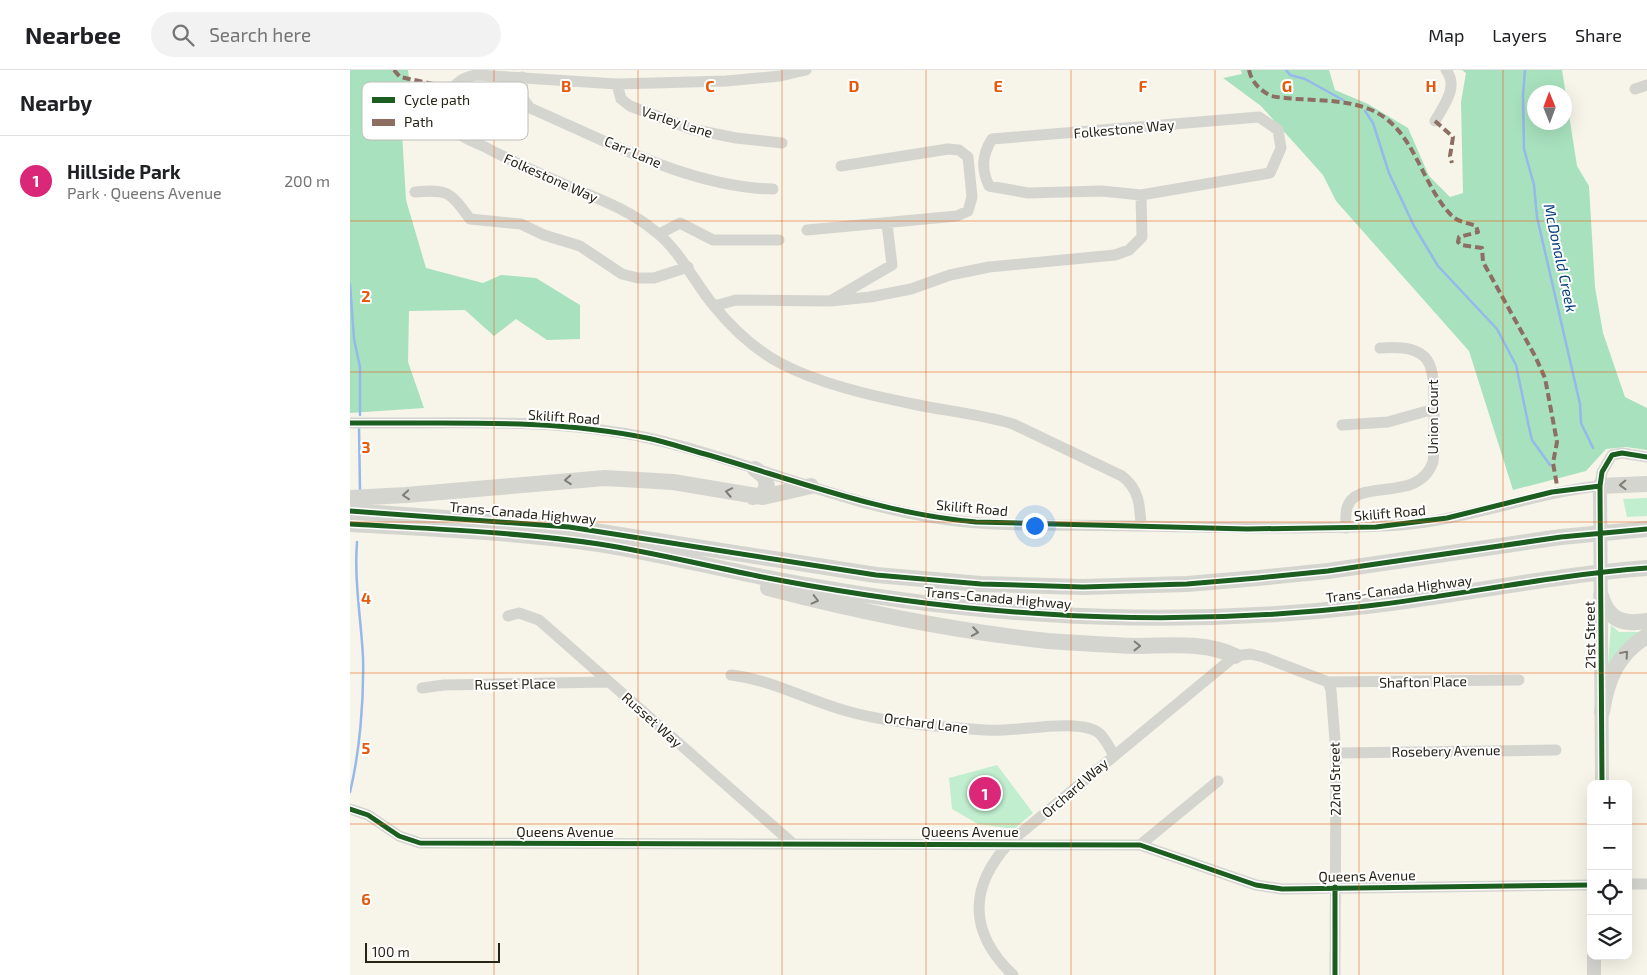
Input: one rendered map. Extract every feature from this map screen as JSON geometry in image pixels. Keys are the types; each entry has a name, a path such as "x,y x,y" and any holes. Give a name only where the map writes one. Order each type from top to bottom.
{"highway":[{"path":"753,497 762,495 767,487 765,477 756,469"},
{"path":"350,498 406,495 572,480 629,478 673,482 753,497 776,496 812,486"},
{"path":"1600,486 1647,484"},
{"name":"Trans-Canada Highway","path":"350,511 569,527 876,575 1049,586 1126,586 1258,578 1328,571 1561,537 1642,529"},
{"name":"Trans-Canada Highway","path":"350,524 532,536 634,550 769,578 874,596 970,608 1091,616 1223,616 1332,609 1573,576 1647,568"},
{"path":"634,550 727,578 826,603 941,626 1013,637 1086,644 1203,646 1223,650 1236,656"},
{"path":"1600,596 1606,610 1619,621 1628,623 1647,621"},
{"path":"1602,712 1608,686 1618,662 1635,643 1647,636"}],"main road":[{"name":"21st Street","path":"1600,486 1602,780"},
{"path":"1594,960 1594,975"}],"street":[{"name":"Folkestone Way","path":"460,82 467,76 522,77 617,84 726,81 780,76 806,70"},
{"path":"1435,121 1451,90 1452,80 1446,70"},
{"name":"Carr Lane","path":"522,77 522,82"},
{"name":"Varley Lane","path":"617,84 621,99 630,106 691,129 736,138 782,144"},
{"path":"1635,89 1647,85"},
{"name":"Carr Lane","path":"528,105 530,108 673,169 714,182 747,188 773,189"},
{"name":"Folkestone Way","path":"1259,117 1278,130 1282,148 1270,173 1141,195 1102,191 1028,193 989,186 984,174 984,152 992,140 1259,117"},
{"name":"Folkestone Way","path":"471,140 519,165 618,208 645,223 659,234 688,267 714,306 747,341 763,353 810,376 912,404 996,419 1013,424 1131,482 1137,493 1141,526"},
{"path":"807,230 958,216 968,211 972,196 968,156 959,150 948,149 841,166"},
{"path":"415,192 438,190 453,196 470,219 521,224 544,235 580,246 622,274 654,278 688,267"},
{"path":"714,306 736,300 831,301 870,297 902,290 950,275 989,267 1115,255 1130,250 1142,238 1141,195"},
{"path":"659,234 680,223 713,240 779,240"},
{"path":"831,301 892,265 887,224"},
{"name":"Union Court","path":"1346,528 1346,509 1356,497 1366,492 1415,484 1428,473 1434,456 1434,376 1427,360 1418,352 1407,348 1380,348"},
{"path":"1342,425 1388,422 1434,409"},
{"name":"Skilift Road","path":"350,423 502,424 602,430 649,439 862,501 941,519 993,522 1247,529 1346,528 1428,522 1552,492 1600,486"},
{"path":"1600,486 1602,472 1612,456 1622,453 1647,457"},
{"name":"Russet Way","path":"508,616 519,613 539,620 790,842"},
{"path":"1236,656 1250,654 1263,657 1328,682"},
{"name":"Orchard Way","path":"1013,975 991,952 980,924 978,903 984,882 996,858 1009,844 1114,755 1236,656"},
{"name":"Orchard Lane","path":"731,675 754,678 814,701 855,713 924,725 995,731 1081,726 1099,733 1114,755"},
{"name":"Shafton Place","path":"1328,682 1519,680"},
{"name":"Russet Place","path":"422,688 444,685 609,682"},
{"name":"22nd Street","path":"1328,682 1331,690 1336,753 1335,975"},
{"name":"Rosebery Avenue","path":"1336,753 1556,750"},
{"path":"1140,845 1218,782"},
{"name":"Queens Avenue","path":"350,809 368,815 399,836 420,843 790,842 1140,845 1256,885 1282,889 1587,884"},
{"path":"1632,884 1647,884"}],"green space":[{"path":"350,70 408,70 410,82 362,82 362,140 402,140 406,200 426,268 483,283 501,275 536,278 580,305 580,339 547,340 516,319 494,336 465,310 409,311 408,362 424,408 350,413"},
{"path":"1241,70 1329,70 1335,90 1368,104 1408,128 1429,176 1450,197 1463,193 1461,102 1466,73 1462,70 1562,70 1564,85 1527,85 1527,130 1571,130 1577,166 1589,186 1595,287 1603,333 1625,397 1647,408 1647,450 1626,447 1606,449 1586,471 1513,490 1469,351 1336,201 1323,175 1261,106 1223,78 1242,74"},
{"path":"1647,498 1647,516 1627,517 1623,499"},
{"path":"1611,625 1619,632 1641,632 1608,665"},
{"path":"997,765 1033,813 1014,829 978,824 952,809 949,778"}],"waterway":[{"path":"1286,70 1290,75 1305,79 1343,100"},
{"name":"McDonald Creek","path":"1525,70 1523,95 1524,149 1534,185 1537,217 1580,404 1581,423 1593,448"},
{"path":"1365,111 1373,123 1389,173 1414,226 1438,266 1497,329 1516,365 1532,440 1550,465"},
{"path":"350,284 354,339 360,367 360,415"},
{"path":"359,426 360,492"},
{"path":"350,792 359,742 363,690 363,657 356,571 357,542"}],"marked path":[{"path":"394,70 400,77 424,82"},
{"path":"1249,70 1257,86 1271,96 1357,105 1384,117 1407,142 1441,203 1454,218 1476,226 1478,232 1459,237 1458,242 1461,245 1482,248 1483,262 1535,356 1545,378 1557,442 1553,463 1558,491"},
{"path":"1435,121 1453,137 1450,156 1452,163"}],"cycle path":[{"path":"350,423 499,423 574,427 610,432 662,441 873,504 941,518 976,522 1247,529 1376,527 1447,518 1552,492 1600,486"},
{"path":"1602,780 1600,486 1602,472 1612,455 1622,453 1647,457"},
{"path":"350,511 569,527 876,575 981,584 1083,587 1187,584 1328,571 1561,537 1647,529"},
{"path":"350,524 475,531 568,540 621,548 773,579 875,596 977,609 1086,616 1167,618 1247,616 1327,610 1367,606 1577,575 1647,568"},
{"path":"350,809 368,815 399,836 420,843 1140,845 1256,885 1282,889 1587,885"},
{"path":"1335,887 1335,975"}],"place":[{"name":"Hillside Park","path":"985,793"}]}
